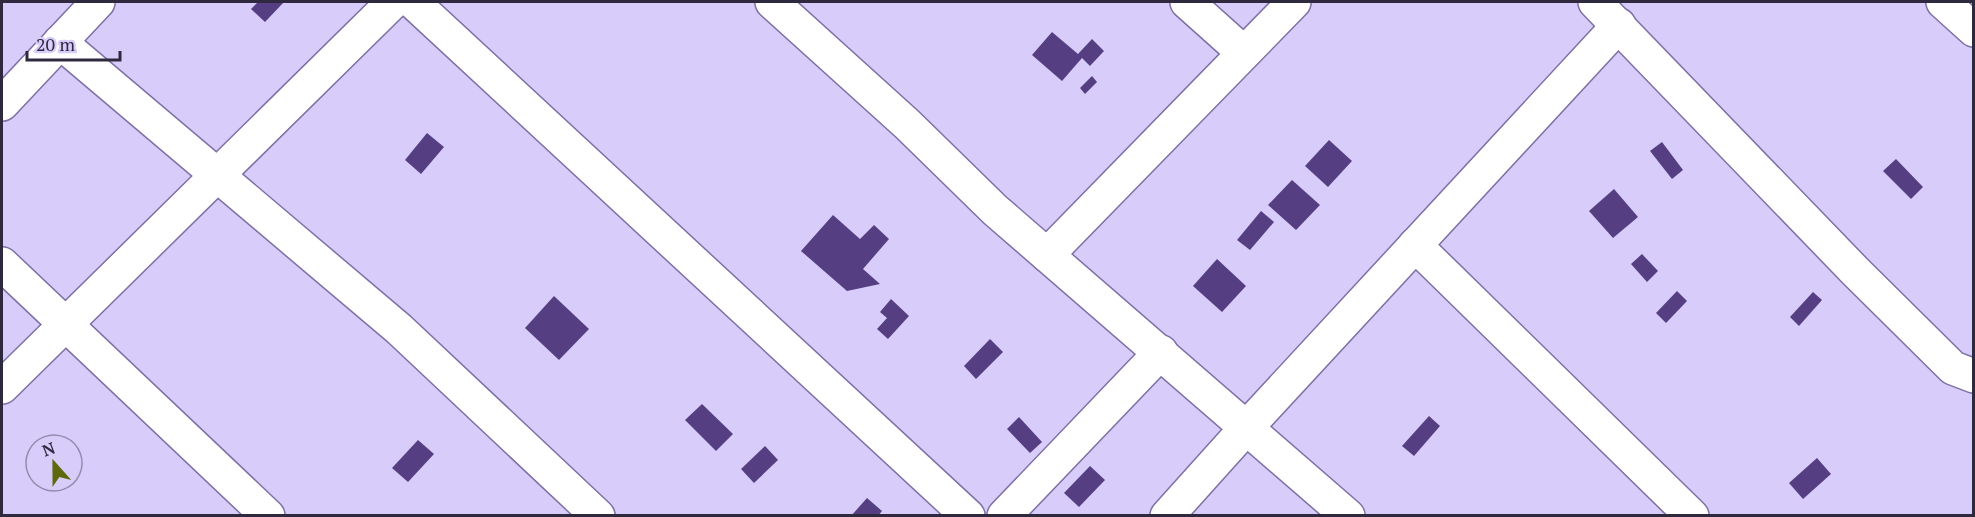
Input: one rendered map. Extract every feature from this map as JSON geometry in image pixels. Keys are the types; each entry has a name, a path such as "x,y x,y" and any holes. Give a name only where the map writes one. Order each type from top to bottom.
{"street":[{"path":"2,104 98,2"},
{"path":"2,387 393,2"},
{"path":"413,2 968,516"},
{"path":"772,2 907,124 995,210 1348,516"},
{"path":"1187,2 1244,53"},
{"path":"1047,255 1294,2"},
{"path":"1595,2 1855,271 1953,368 1974,376"},
{"path":"1943,2 1974,30"},
{"path":"1167,516 1619,25"},
{"path":"60,42 399,329 598,516"},
{"path":"1415,245 1692,516"},
{"path":"2,264 268,516"},
{"path":"1004,516 1161,352"}],"building":[{"path":"258,2 284,2 265,22 251,9"},
{"path":"1052,32 1078,54 1092,39 1104,51 1090,66 1082,58 1062,81 1032,55"},
{"path":"1092,76 1097,82 1085,94 1080,88"},
{"path":"427,133 444,147 421,174 405,160"},
{"path":"1329,140 1352,161 1328,187 1305,166"},
{"path":"1662,142 1683,170 1672,179 1650,151"},
{"path":"1896,159 1923,187 1911,199 1883,171"},
{"path":"1292,180 1320,205 1296,230 1268,205"},
{"path":"1614,189 1638,217 1613,238 1589,211"},
{"path":"1261,211 1274,222 1250,250 1237,240"},
{"path":"833,215 860,239 874,225 889,239 863,269 880,284 847,291 801,251"},
{"path":"1642,254 1658,271 1647,282 1631,264"},
{"path":"1217,259 1246,286 1222,312 1193,286"},
{"path":"1677,291 1687,301 1666,323 1656,313"},
{"path":"1813,292 1822,300 1799,326 1790,317"},
{"path":"554,296 589,329 559,360 525,328"},
{"path":"891,299 909,316 888,339 877,329 887,318 880,312"},
{"path":"990,339 1003,352 976,379 964,366"},
{"path":"702,404 733,434 716,451 685,420"},
{"path":"1429,416 1440,426 1414,456 1402,446"},
{"path":"1019,417 1042,442 1030,453 1007,429"},
{"path":"418,440 434,454 408,482 392,468"},
{"path":"765,446 778,460 754,483 741,469"},
{"path":"1817,458 1831,474 1803,499 1789,483"},
{"path":"1090,466 1105,480 1079,507 1064,493"},
{"path":"867,498 882,511 878,516 851,516"}]}
